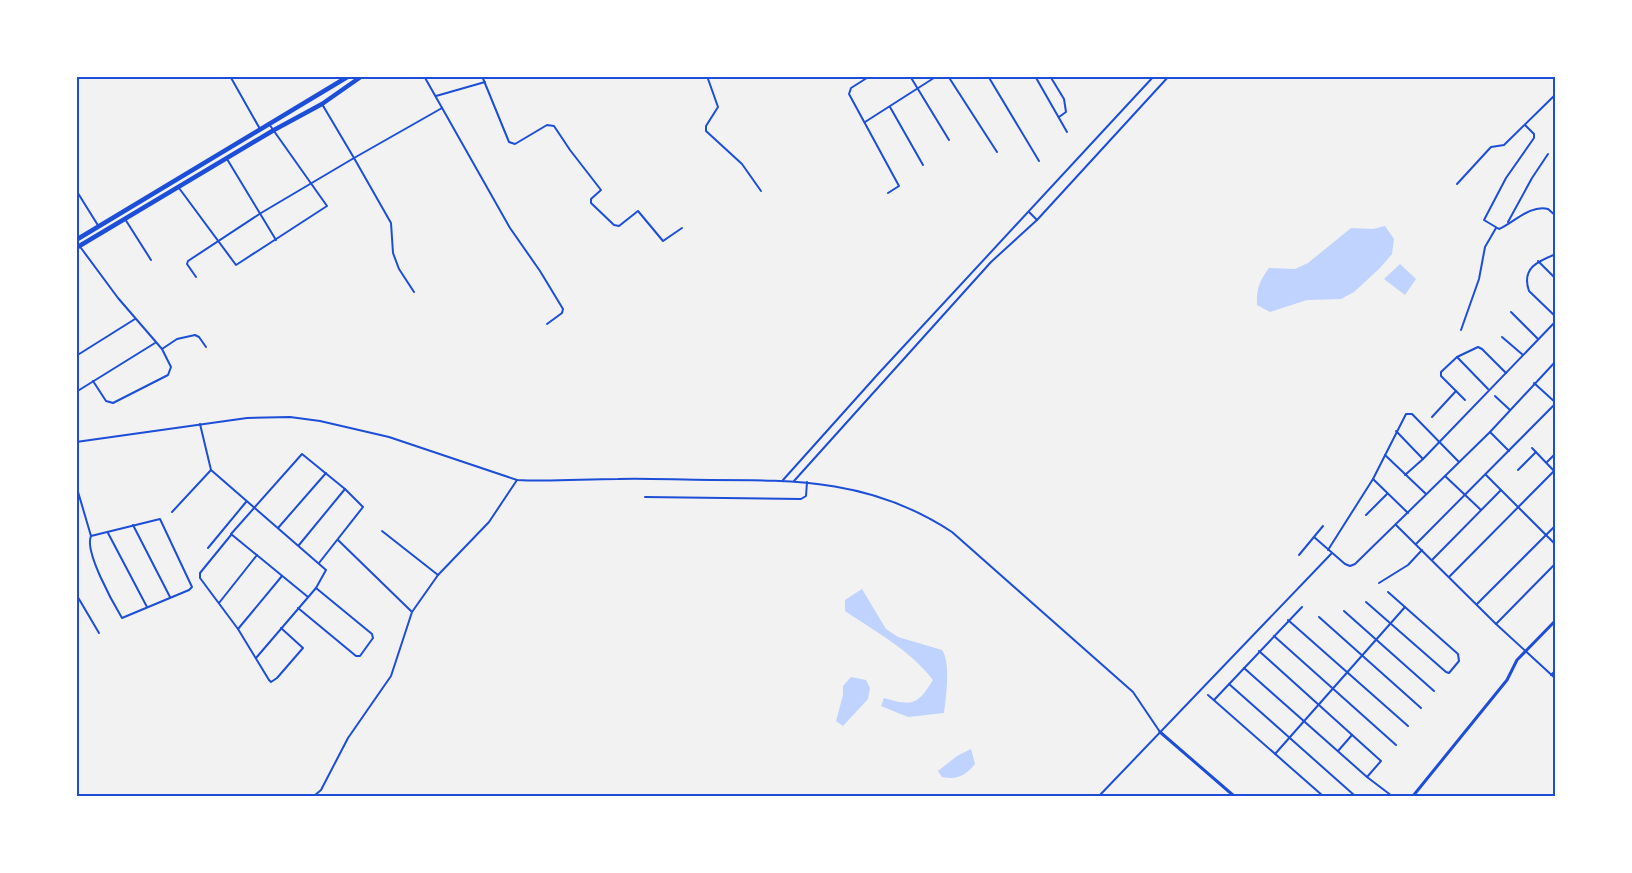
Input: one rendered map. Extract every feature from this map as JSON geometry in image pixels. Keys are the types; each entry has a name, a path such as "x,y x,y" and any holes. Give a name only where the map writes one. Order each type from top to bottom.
{"highway":[{"path":"76,240 349,76"},
{"path":"78,247 274,130 322,104 363,76"}],"street":[{"path":"230,76 260,129"},
{"path":"424,76 510,228 563,309 562,313 547,324"},
{"path":"482,76 509,142 515,144 547,125 554,126 601,190 591,199 591,203 614,225 619,226 638,211 663,241 682,228"},
{"path":"707,76 718,107 705,131 742,164 761,191"},
{"path":"870,76 849,91 898,186 888,193"},
{"path":"910,76 949,140"},
{"path":"865,122 937,76"},
{"path":"948,76 997,152"},
{"path":"988,76 1040,161"},
{"path":"1035,76 1067,132"},
{"path":"1050,76 1064,99 1066,112 1059,117"},
{"path":"783,480 1154,76"},
{"path":"794,481 991,262 1037,220 1169,76"},
{"path":"436,96 484,82"},
{"path":"1457,184 1491,147 1503,145 1556,94"},
{"path":"322,104 392,223 393,253 399,269 414,292"},
{"path":"890,107 923,165"},
{"path":"196,277 187,262 312,182 442,108"},
{"path":"179,188 236,265 327,206 269,124"},
{"path":"1525,125 1534,134 1534,138 1506,178 1484,220 1497,228 1502,228 1508,222 1548,154"},
{"path":"227,159 276,240"},
{"path":"76,190 99,227"},
{"path":"1508,222 1537,209 1543,208 1554,214"},
{"path":"1029,212 1037,220"},
{"path":"125,219 151,260"},
{"path":"1461,330 1479,279 1485,247 1497,228"},
{"path":"78,247 162,349 171,365 170,372 121,400 108,403 93,381"},
{"path":"1405,475 1423,459 1556,319 1527,286 1529,269 1538,261 1556,254"},
{"path":"1538,261 1556,279"},
{"path":"1511,312 1538,339"},
{"path":"76,356 136,319"},
{"path":"162,349 177,339 195,335 206,347"},
{"path":"1502,337 1523,355"},
{"path":"911,338 918,344"},
{"path":"76,392 155,343"},
{"path":"1466,400 1443,379 1441,372 1457,357 1478,347 1506,373"},
{"path":"1457,357 1489,390"},
{"path":"1314,537 1345,564 1350,566 1355,564 1490,432 1556,361"},
{"path":"1416,544 1556,403 1534,383"},
{"path":"1432,417 1456,391"},
{"path":"1495,396 1510,410"},
{"path":"1328,550 1374,479 1396,431 1408,413 1459,462"},
{"path":"76,442 257,417 290,417 320,421 389,437 517,480 624,478 783,480 862,491 922,515 952,532 1133,692 1161,732 1234,796"},
{"path":"200,424 211,470 325,568 325,573 316,588 256,658"},
{"path":"1396,431 1423,459"},
{"path":"1490,432 1509,451"},
{"path":"1449,577 1555,472 1532,448"},
{"path":"1518,470 1536,452"},
{"path":"1546,462 1556,453"},
{"path":"281,628 302,646 302,650 273,681 268,680 238,629 201,581 200,573 253,508 302,454 363,507 319,563"},
{"path":"1385,455 1426,494"},
{"path":"172,512 211,470"},
{"path":"278,528 326,473"},
{"path":"1485,474 1556,545"},
{"path":"1445,476 1481,510"},
{"path":"1374,479 1408,513"},
{"path":"314,796 321,790 348,738 391,676 412,612 438,575 489,522 517,480"},
{"path":"645,497 801,499 806,496 807,482"},
{"path":"76,485 92,536 89,540 96,567 121,616 124,618 189,590 192,586 163,524 158,519 92,536"},
{"path":"299,545 345,489"},
{"path":"1432,560 1501,490"},
{"path":"1366,515 1388,493"},
{"path":"208,548 247,501"},
{"path":"1396,524 1496,624 1556,679"},
{"path":"133,525 170,598"},
{"path":"1477,604 1556,525"},
{"path":"1299,555 1323,526"},
{"path":"382,531 438,575"},
{"path":"108,533 147,608"},
{"path":"231,534 308,597"},
{"path":"338,540 412,612"},
{"path":"1379,583 1411,562 1422,550"},
{"path":"1098,796 1332,553"},
{"path":"219,603 257,555"},
{"path":"1496,624 1556,563"},
{"path":"238,629 282,576"},
{"path":"298,608 356,656 360,656 373,638 372,634 316,588"},
{"path":"1366,602 1449,673 1459,661 1458,654 1388,592"},
{"path":"76,594 99,633"},
{"path":"1214,700 1302,607"},
{"path":"1275,754 1405,607"},
{"path":"1344,611 1434,691"},
{"path":"1319,617 1421,708"},
{"path":"1288,620 1408,726"},
{"path":"1413,796 1507,680 1514,665 1525,651 1556,620"},
{"path":"1274,636 1396,745"},
{"path":"1260,651 1381,761 1367,777"},
{"path":"1244,668 1367,777 1392,796"},
{"path":"1551,675 1556,670"},
{"path":"1229,684 1353,796"},
{"path":"1208,695 1323,796"},
{"path":"1338,751 1352,735"}],"water":[{"path":"1385,226 1394,239 1392,254 1354,292 1341,299 1307,300 1270,312 1257,305 1259,285 1269,268 1295,269 1308,263 1351,228 1373,229"},
{"path":"1400,264 1416,279 1405,295 1384,279"},
{"path":"862,589 886,629 898,637 942,650 947,671 944,713 908,717 881,706 884,698 913,702 923,695 933,680 903,651 845,611 845,600"},
{"path":"851,677 866,680 870,688 868,699 843,726 836,721 843,686"},
{"path":"971,749 975,764 971,768 956,777 942,777 938,771 957,756"}]}
